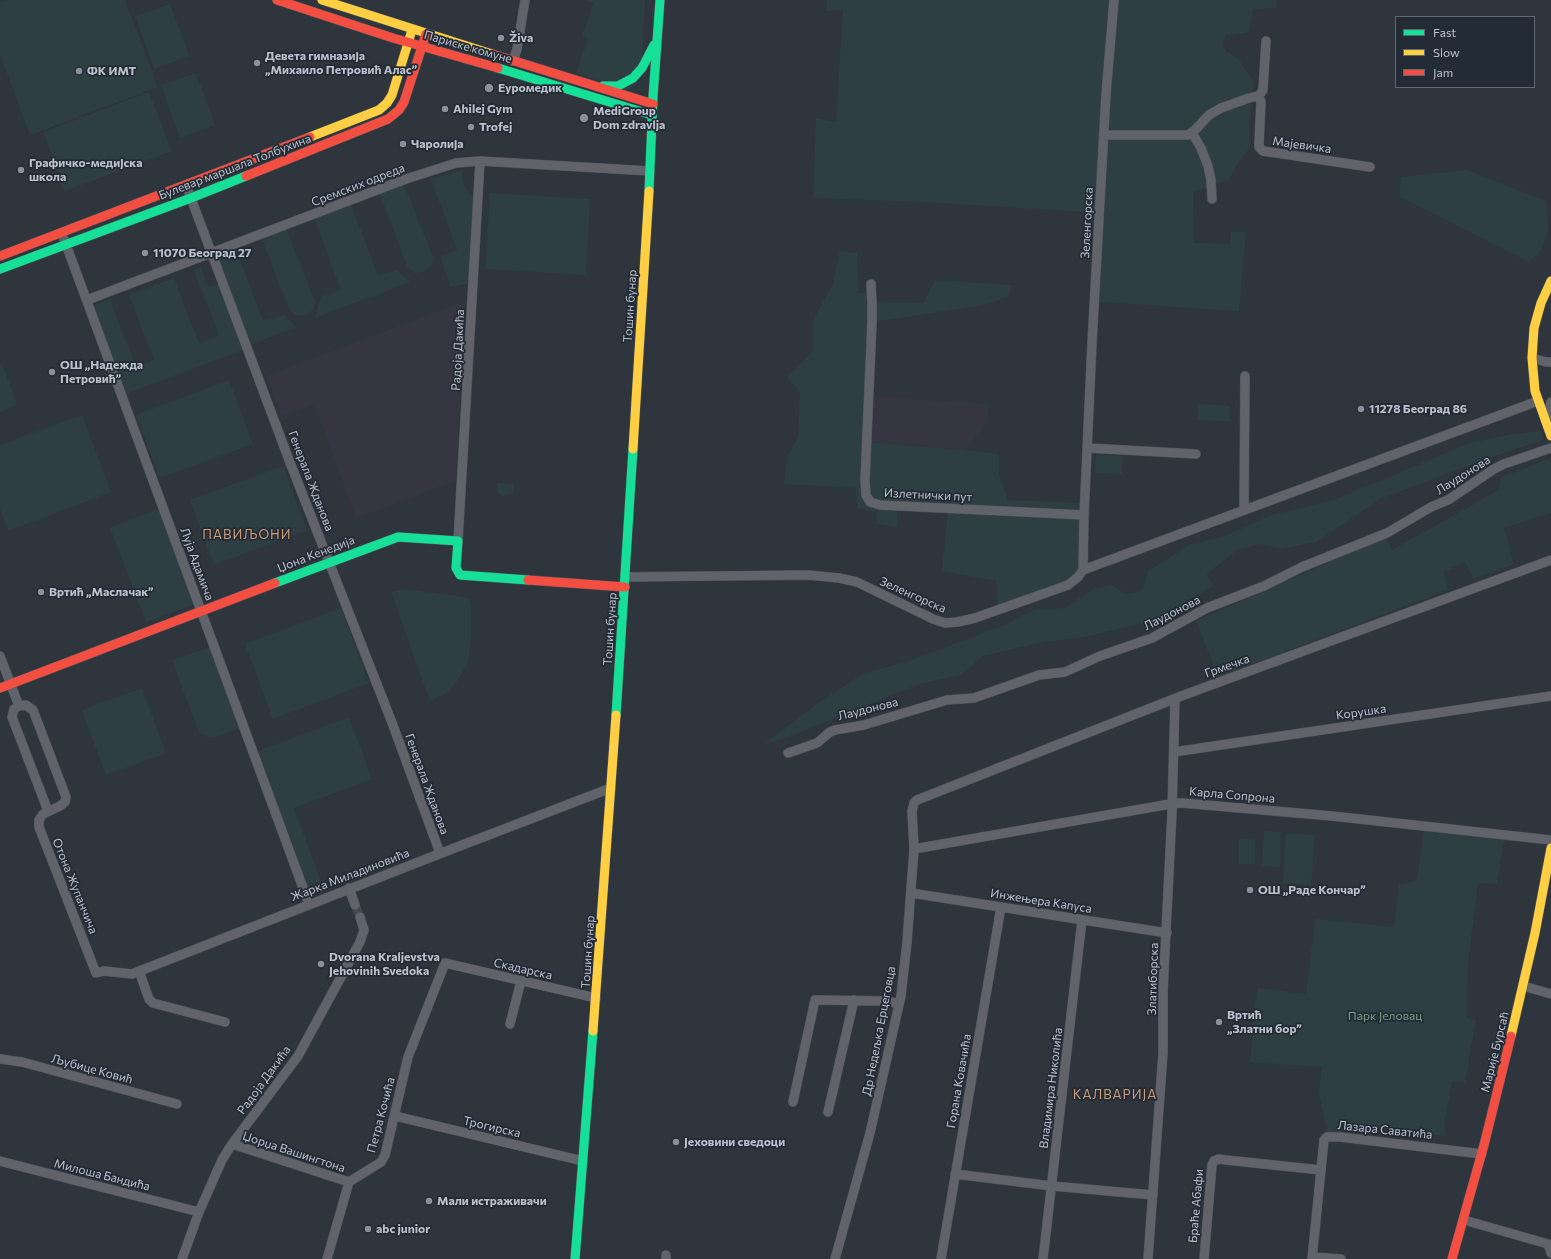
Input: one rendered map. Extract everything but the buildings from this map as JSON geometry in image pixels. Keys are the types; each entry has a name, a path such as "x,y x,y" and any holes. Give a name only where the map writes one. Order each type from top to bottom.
{"street":[{"name":"Париске комуне","path":"277,0 408,42 540,80 652,115"},
{"name":"Париске комуне","path":"322,0 336,2 412,30 653,104"},
{"path":"513,61 517,49 525,0"},
{"name":"Тошин бунар","path":"575,1259 596,998 625,587 660,0"},
{"name":"Зеленгорска","path":"625,577 808,575 839,578 857,582 933,619 944,623 951,623 975,618 1068,585 1078,577 1083,570 1092,337 1114,0"},
{"name":"Булевар маршала Толбухина","path":"0,256 379,110 387,103 392,95 412,30"},
{"name":"Булевар маршала Толбухина","path":"0,268 191,198 388,119 399,110 404,102 426,34"},
{"path":"593,86 618,86 633,78 642,68 658,38"},
{"name":"Мајевичка","path":"1266,41 1262,90 1258,97 1261,101 1259,147 1263,151 1370,167"},
{"path":"1104,135 1184,135 1192,133 1207,116 1221,108 1252,97 1258,97"},
{"path":"1192,133 1201,148 1208,166 1211,180 1212,199"},
{"name":"Сремских одреда","path":"87,300 427,172 456,163 480,161 650,171"},
{"name":"Радоја Дакића","path":"458,542 480,161"},
{"name":"Генерала Жданова","path":"186,185 329,562 405,756 440,853"},
{"name":"Луја Адамича","path":"62,232 309,904"},
{"path":"1551,281 1541,303 1534,328 1532,358 1533,381 1538,401 1551,436"},
{"name":"Излетнички пут","path":"870,284 872,322 865,480 866,495 870,502 880,504 1084,515"},
{"path":"1532,358 1551,362"},
{"path":"1244,510 1245,376"},
{"path":"1083,570 1538,401"},
{"path":"1551,402 1549,409 1551,416"},
{"path":"1088,448 1196,454"},
{"name":"Лаудонова","path":"788,753 817,743 830,732 836,730 864,725 946,700 974,698 1039,675 1065,672 1100,656 1152,638 1207,608 1264,586 1302,567 1387,533 1431,507 1448,500 1494,469 1504,464 1551,448"},
{"name":"Џона Кенедија","path":"0,688 398,537 458,542"},
{"path":"458,542 456,568 460,575 625,587"},
{"name":"Грмечка","path":"914,803 921,798 1175,699 1551,560"},
{"path":"0,656 19,706 14,709 12,717 48,811"},
{"name":"Корушка","path":"1174,752 1551,696"},
{"name":"Златиборска","path":"1148,1259 1163,1059 1163,984 1173,804 1175,699"},
{"name":"Отона Жупанчича","path":"19,706 26,706 33,710 66,797 63,804 48,811 40,818 38,822 96,973"},
{"name":"Жарка Миладиновића","path":"96,973 104,971 132,974 139,972 349,888 611,788"},
{"name":"Др Недељка Ерцеговца","path":"835,1259 870,1133 899,1004 907,942 911,893 914,849 912,811 914,803"},
{"name":"Карла Сопрона","path":"914,849 1182,803 1332,816 1551,840"},
{"name":"Марије Бурсаћ","path":"1452,1259 1482,1154 1523,986 1548,881 1551,848"},
{"path":"349,888 355,904"},
{"name":"Инжењера Капуса","path":"911,893 1167,933"},
{"name":"Горана Ковачића","path":"941,1259 1001,907"},
{"name":"Радоја Дакића","path":"182,1259 212,1180 232,1144 298,1056 360,942 364,930 360,917"},
{"name":"Владимира Николића","path":"1043,1259 1082,920"},
{"name":"Скадарска","path":"445,963 596,998"},
{"name":"Петра Кочића","path":"349,1182 383,1159 395,1116 408,1057 445,963"},
{"path":"139,972 149,999 153,1003 225,1022"},
{"path":"510,1024 521,981"},
{"path":"1523,986 1551,994"},
{"path":"792,1102 815,1000 888,1001 899,1004"},
{"path":"828,1112 854,1000"},
{"name":"Љубице Ковић","path":"0,1059 22,1062 177,1104"},
{"name":"Трогирска","path":"395,1116 583,1160"},
{"name":"Лазара Саватића","path":"1321,1170 1324,1140 1328,1136 1482,1154"},
{"name":"Џорџа Вашингтона","path":"232,1144 349,1182"},
{"name":"Браће Абафи","path":"1204,1259 1212,1165 1214,1161 1219,1159 1321,1170"},
{"name":"Милоша Бандића","path":"0,1161 199,1212"},
{"path":"1321,1170 1312,1258 1341,1259"},
{"path":"955,1174 1052,1186 1153,1194"},
{"path":"327,1259 349,1182"},
{"path":"1464,1220 1548,1244 1551,1253"}],"shaded area":[{"path":"463,302 456,481 356,518 314,404 281,416 266,376"},
{"path":"868,396 988,404 989,421 965,450 866,442"}],"green space":[{"name":"ФК ИМТ","path":"8,0 125,0 158,87 30,135 0,54 0,3"},
{"path":"586,0 645,0 641,78 627,91 576,73 588,39 582,36 593,3"},
{"path":"827,0 1277,0 1276,8 1253,9 1249,32 1233,35 1227,34 1223,43 1226,51 1239,60 1254,82 1249,125 1250,148 1239,161 1229,180 1193,192 1194,243 1230,244 1231,232 1246,232 1239,311 1100,302 1102,213 924,202 813,198 816,118 836,122 843,10 826,11"},
{"path":"170,4 189,56 154,69 135,16"},
{"path":"196,73 215,125 180,138 161,85"},
{"path":"149,92 172,151 65,191 43,132"},
{"path":"462,170 464,186 474,199 470,283 451,287 440,257 457,250 431,179"},
{"path":"1467,170 1546,201 1548,232 1541,251 1529,262 1400,197 1401,177"},
{"path":"404,185 433,257 431,266 424,272 414,273 407,266 380,194"},
{"path":"490,193 590,199 586,275 485,269"},
{"path":"351,205 378,275 397,270 410,282 315,318 321,297 341,290 314,219"},
{"path":"286,228 315,301 313,310 306,315 296,316 289,309 261,237"},
{"path":"236,249 263,321 284,315 296,327 250,345 216,256"},
{"path":"840,251 857,253 859,293 872,292 873,302 923,303 935,280 1012,285 1009,296 985,305 872,322 867,442 999,454 999,474 1008,500 1084,503 1078,577 1009,606 998,605 996,581 942,571 948,510 897,509 898,527 877,524 876,512 857,508 856,488 784,484 787,458 798,436 800,392 787,378 813,350 813,320 833,284"},
{"path":"201,267 209,287 218,284 243,350 123,395 90,307 110,299 136,367 154,360 129,295 174,278 199,343 219,336 194,270"},
{"path":"2,363 17,405 0,412 0,364"},
{"path":"229,380 253,444 160,478 136,415"},
{"path":"1198,404 1230,406 1229,421 1197,420"},
{"path":"82,415 111,492 8,531 0,509 0,445"},
{"path":"1541,431 1543,440 1494,456 1380,499 1316,542 1281,549 1261,544 1237,550 1207,574 1213,586 1155,620 1085,637 1043,642 983,656 961,675 919,684 779,740 764,744 815,705 864,673 906,662 1005,625 1035,609 1064,608 1094,589 1111,585 1126,594 1143,591 1148,571 1188,546 1227,535 1272,515 1334,500 1470,443 1512,434"},
{"path":"1096,455 1123,456 1122,474 1095,473"},
{"path":"1549,459 1551,464 1551,513 1504,528 1514,564 1474,579 1465,562 1444,572 1448,590 1218,677 1196,621 1386,537 1392,550 1499,490 1502,477"},
{"path":"283,466 307,530 214,565 190,500"},
{"path":"498,483 514,484 513,493 502,496 497,491"},
{"path":"158,509 195,604 146,622 110,528"},
{"path":"404,589 457,596 469,599 471,605 471,639 468,663 457,681 446,693 430,701 391,592"},
{"path":"341,608 369,683 273,719 245,644"},
{"path":"212,646 242,727 214,738 207,737 199,733 172,660"},
{"path":"142,688 166,753 106,775 82,710"},
{"path":"349,717 372,779 294,808 322,884 308,888 258,751"},
{"name":"Парк Јеловац","path":"1424,826 1505,835 1497,884 1478,883 1468,963 1467,1018 1476,1020 1465,1083 1452,1081 1444,1124 1446,1136 1342,1124 1340,1137 1328,1136 1319,1093 1322,1067 1250,1062 1257,988 1306,994 1315,919 1394,927 1399,885 1417,881"},
{"path":"1264,831 1281,832 1280,867 1262,866"},
{"path":"1286,833 1315,835 1311,885 1283,883"},
{"path":"1239,839 1255,839 1255,864 1239,864"}],"tunnel":[{"path":"355,905 360,917"}],"traffic: fast":[{"path":"649,191 653,97 660,0"},
{"path":"603,86 618,86 633,78 642,68 654,45"},
{"path":"498,68 652,115"},
{"path":"0,269 246,176"},
{"path":"616,715 633,449"},
{"path":"275,583 398,537 458,541 456,568 460,575 528,580"},
{"path":"575,1259 593,1031"}],"traffic: slow":[{"path":"322,0 492,54"},
{"path":"310,137 379,110 387,103 392,95 412,30"},
{"path":"633,449 649,191"},
{"path":"1551,281 1541,303 1534,328 1532,358 1535,391 1551,436"},
{"path":"593,1031 616,715"},
{"path":"1511,1036 1535,933 1551,848"}],"traffic: jam":[{"path":"277,0 393,38 498,68"},
{"path":"246,176 388,119 399,110 404,102 426,34"},
{"path":"492,54 653,104"},
{"path":"0,256 310,137"},
{"path":"528,580 625,587"},
{"path":"0,688 275,583"},
{"path":"1452,1259 1484,1145 1511,1036"}],"place":[{"name":"Živa","path":"501,38"},
{"name":"Девета гимназија „Михаило Петровић Алас”","path":"257,63"},
{"name":"ФК ИМТ","path":"79,71"},
{"name":"Еуромедик","path":"489,88"},
{"name":"Ahilej Gym","path":"445,109"},
{"name":"MediGroup Dom zdravlja","path":"584,118"},
{"name":"Trofej","path":"471,127"},
{"name":"Чаролија","path":"403,144"},
{"name":"Графичко-медијска школа","path":"21,170"},
{"name":"11070 Београд 27","path":"145,253"},
{"name":"ОШ „Надежда Петровић”","path":"52,372"},
{"name":"11278 Београд 86","path":"1361,409"},
{"name":"Вртић „Маслачак”","path":"41,592"},
{"name":"ОШ „Раде Кончар”","path":"1250,890"},
{"name":"Dvorana Kraljevstva Jehovinih Svedoka","path":"321,964"},
{"name":"Вртић „Златни бор”","path":"1219,1022"},
{"name":"Јеховини сведоци","path":"676,1142"},
{"name":"Мали истраживачи","path":"429,1201"},
{"name":"abc junior","path":"368,1229"}],"district":[{"name":"ПАВИЉОНИ","path":"247,535"},
{"name":"КАЛВАРИЈА","path":"1115,1095"}]}
